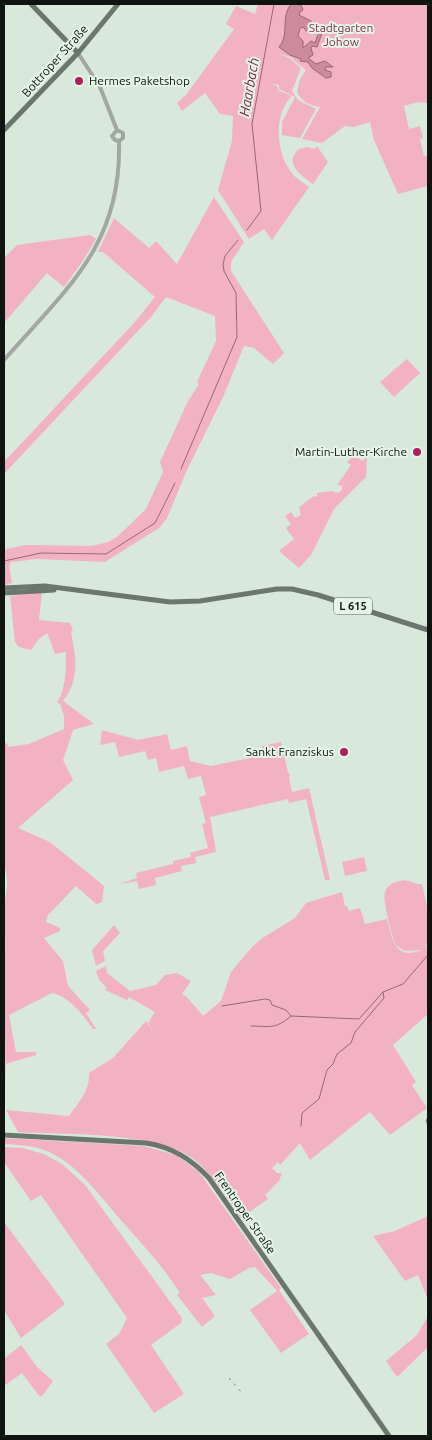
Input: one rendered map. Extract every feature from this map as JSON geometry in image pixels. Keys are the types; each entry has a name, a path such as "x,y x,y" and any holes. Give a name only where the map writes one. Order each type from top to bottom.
{"main road":[{"path":"31,4 78,53"},
{"name":"Bottroper Straße","path":"4,130 78,53 118,4"},
{"name":"L 615","path":"4,588 33,586 161,602 200,601 277,589 292,589 318,595 428,630"},
{"name":"L 615","path":"4,593 64,589"},
{"name":"Frentroper Straße","path":"4,1135 146,1143 166,1148 191,1161 209,1178 389,1436"}],"street":[{"path":"4,360 53,305 84,266 106,229 118,187 119,141 124,134 117,130 100,87 78,53"},
{"path":"117,130 113,132 112,136 119,141"}],"green space":[{"name":"Stadtgarten Johow","path":"258,4 428,4 428,103 418,102 404,106 409,129 420,126 423,138 420,139 424,156 428,155 428,186 398,194 374,140 370,122 354,127 345,126 322,143 302,139 320,107 306,102 297,92 300,79 306,70 290,57 277,53 289,58 301,68 292,91 298,100 316,109 300,138 282,135 282,122 295,97 279,89 279,85 271,84 277,86 279,91 292,96 286,104 279,123 282,155 291,172 309,187 272,240 264,229 249,239 218,190 232,141 233,116 220,114 205,93 182,111 177,103 186,95 234,29 226,24 236,6 255,14"},
{"path":"317,146 328,162 313,184 299,173 293,164 293,159 299,149 307,147 315,149"},
{"path":"214,197 244,242 231,262 231,271 284,353 273,364 254,348 244,346 223,397 187,470 167,518 159,528 105,562 37,559 12,562 9,564 12,583 4,585 4,551 6,549 26,545 92,546 108,542 117,537 146,509 163,472 160,462 188,401 199,384 197,382 216,341 215,316 166,297 151,317 4,474 4,462 134,323 155,297 103,252 98,252 114,218 149,248 156,241 177,264"},
{"path":"90,235 96,239 64,287 47,273 4,323 4,258 17,245"},
{"path":"407,359 420,373 394,397 380,382"},
{"path":"354,455 362,461 367,457 366,477 334,509 311,555 299,568 279,551 294,539 286,528 291,524 285,516 291,512 295,518 301,515 299,507 314,496 317,497 317,493 331,491 338,493 342,490 342,486 337,485 351,465 347,462"},
{"path":"42,592 39,620 70,623 73,630 71,632 75,659 74,676 72,685 63,701 94,724 73,730 63,760 73,780 18,828 50,842 104,886 102,902 96,904 76,886 48,915 46,922 60,928 60,931 44,938 63,961 68,986 90,1010 86,1013 96,1029 93,1029 70,1002 52,993 9,1015 16,1052 36,1052 36,1055 5,1064 4,913 7,878 4,866 4,740 9,747 29,744 64,729 64,716 60,704 57,702 64,685 66,652 55,654 47,633 39,639 31,650 19,647 15,642 10,596"},
{"path":"102,730 138,740 167,734 171,750 187,746 190,761 211,766 264,755 262,746 281,742 290,775 292,792 309,788 330,880 325,880 306,799 289,803 288,799 210,817 216,852 195,857 196,863 181,866 182,871 155,878 156,885 139,889 137,881 119,884 137,878 136,873 173,864 173,861 191,857 190,853 208,848 202,824 206,823 199,797 206,795 201,776 188,779 184,766 159,772 156,758 148,760 145,751 119,757 115,742 100,745"},
{"path":"364,857 367,871 345,876 342,862"},
{"path":"406,880 422,884 428,911 428,943 423,948 428,945 428,1014 393,1045 416,1082 412,1085 427,1108 390,1135 370,1112 310,1160 300,1143 280,1165 278,1162 272,1168 277,1173 282,1173 279,1181 265,1195 268,1199 241,1218 209,1174 196,1161 180,1151 160,1144 112,1136 18,1132 6,1110 69,1116 86,1091 89,1073 113,1058 146,1021 156,1036 148,1023 155,1012 129,997 127,1000 105,990 107,988 99,980 96,971 106,966 107,973 130,991 156,985 165,975 177,973 191,981 182,994 187,997 203,1016 221,1001 231,972 252,947 261,939 295,918 306,903 342,892 345,906 347,906 349,911 360,908 365,924 387,919 393,940 396,946 400,950 412,953 421,950 405,951 396,945 388,919 384,896 387,888 395,882"},
{"path":"114,925 120,933 103,951 105,961 96,966 92,950"},
{"path":"4,1138 144,1146 176,1155 199,1172 281,1288 279,1290 309,1334 281,1353 250,1310 277,1291 255,1267 249,1268 230,1279 211,1273 200,1275 216,1295 202,1298 215,1316 202,1327 177,1295 180,1293 159,1264 79,1173 49,1152 21,1145 4,1144"},
{"path":"4,1147 23,1148 44,1154 62,1164 85,1185 182,1318 181,1323 151,1345 184,1394 154,1413 106,1344 119,1334 127,1318 41,1195 31,1201 4,1162"},
{"path":"428,1216 428,1300 418,1275 405,1281 373,1236 395,1231"},
{"path":"4,1222 65,1304 21,1338 4,1310"},
{"path":"428,1316 428,1347 397,1377 386,1361 417,1335"},
{"path":"21,1345 37,1367 53,1381 40,1397 22,1373 4,1386 4,1359"}],"shaded area":[{"path":"291,4 301,5 303,10 299,15 311,21 312,29 309,34 303,27 300,28 298,36 303,41 303,48 311,41 315,43 319,32 323,30 317,47 312,46 311,48 313,55 308,58 316,64 325,61 333,67 326,67 325,70 331,72 331,77 326,78 312,68 308,62 300,61 301,59 290,55 279,47 284,37 286,15"}],"waterway":[{"name":"Haarbach","path":"247,230 261,211 252,124 274,4"},
{"path":"181,469 237,337 236,293 224,271 223,264 225,256 238,240"},
{"path":"4,561 41,553 106,554 155,523 175,483"},
{"path":"301,1126 302,1113 319,1099 327,1070 333,1064 337,1054 351,1043 355,1032 384,998 383,992 403,984 428,955"},
{"path":"222,1006 265,999 270,1000 272,1005 286,1010 291,1016 359,1019 383,992"},
{"path":"251,1026 267,1027 276,1025 291,1016"},
{"path":"428,1117 426,1121 428,1125"}],"railway":[{"path":"229,1378 242,1393"}],"place":[{"name":"Hermes Paketshop","path":"79,81"},
{"name":"Martin-Luther-Kirche","path":"417,452"},
{"name":"Sankt Franziskus","path":"344,752"}]}
